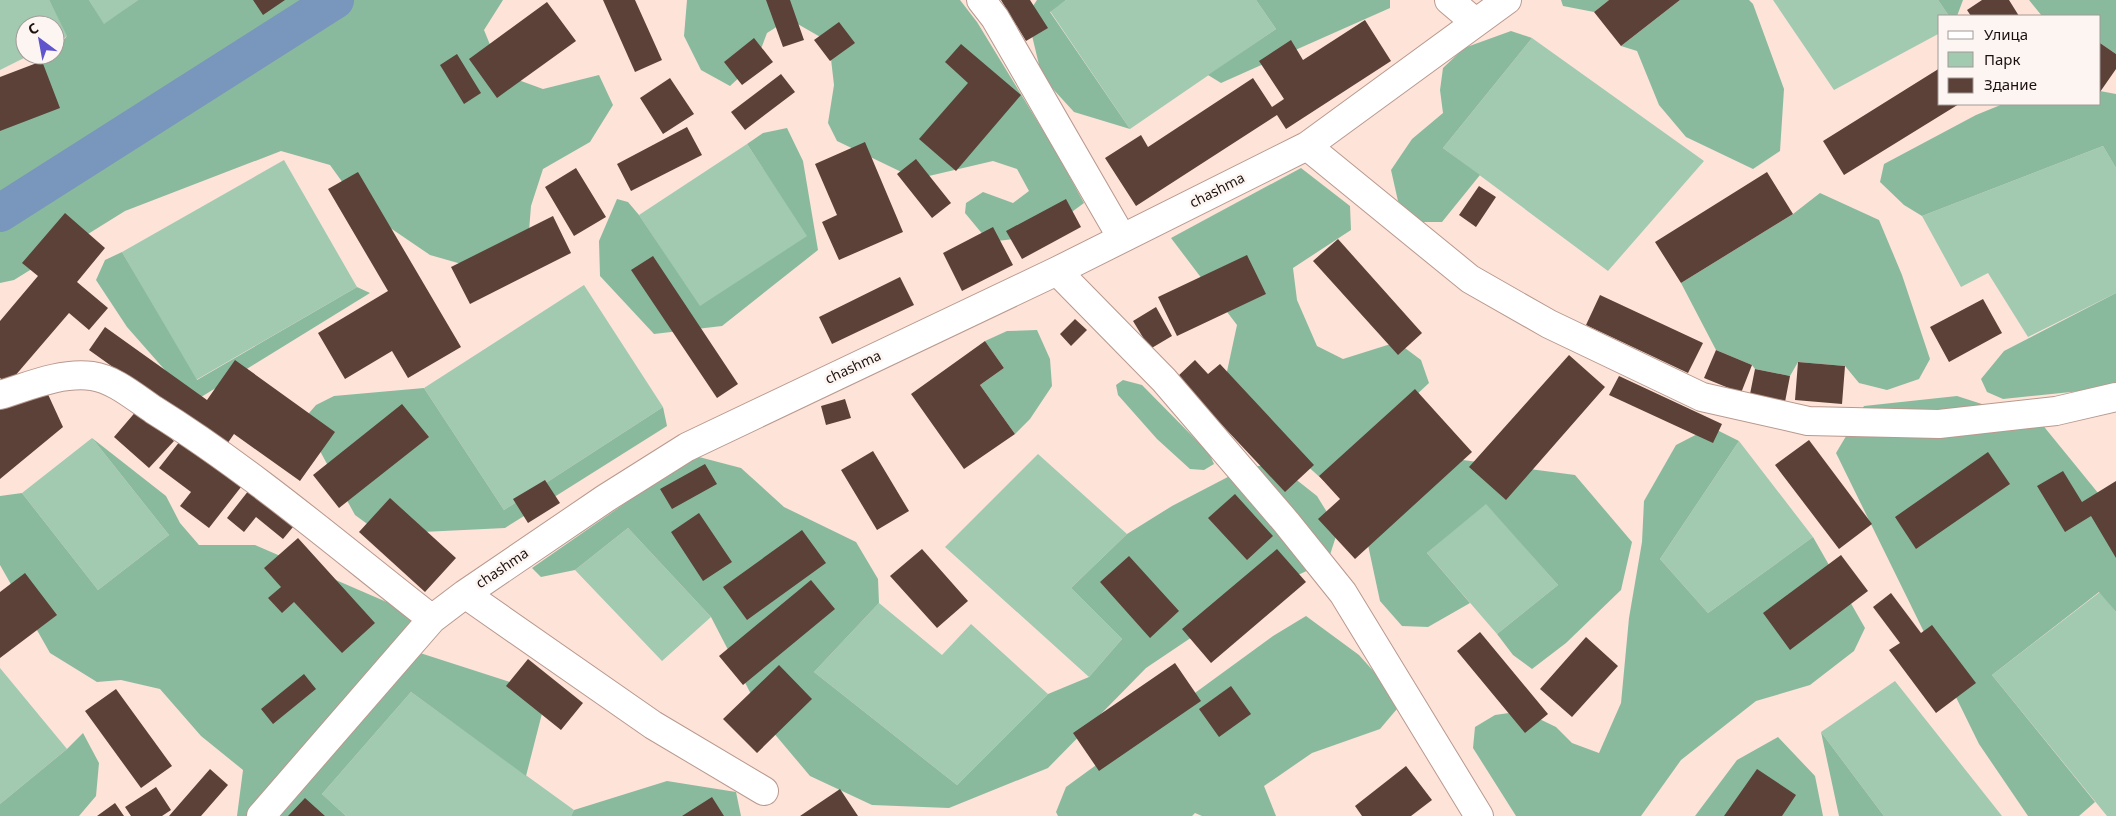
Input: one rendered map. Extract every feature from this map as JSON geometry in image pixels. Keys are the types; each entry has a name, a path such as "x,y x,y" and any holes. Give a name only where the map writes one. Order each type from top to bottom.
{"street":[{"path":"981,0 995,18 1122,238"},
{"path":"1449,0 1476,22"},
{"name":"сhashma","path":"261,816 432,619 465,594 606,498 687,447 1057,271 1306,146 1507,0"},
{"path":"1306,146 1470,279 1549,324 1702,397 1808,421 1939,424 2056,411 2116,397"},
{"path":"1057,271 1164,380 1286,522 1343,593 1479,816"},
{"path":"0,395 46,381 75,375 94,376 116,386 205,442 432,619"},
{"path":"465,594 653,725 764,791"}],"green space":[{"path":"0,0 49,0 57,15 15,15 15,62 0,70"},
{"path":"49,0 89,0 104,24 138,0 503,0 484,30 502,74 543,89 599,75 613,105 590,142 543,169 531,206 527,256 493,273 430,255 361,208 330,165 281,151 125,211 14,280 0,283 0,110 41,65 65,65 65,38 67,36 65,32 65,15 56,15"},
{"path":"89,0 138,0 104,25"},
{"path":"687,0 960,0 977,22 1058,155 1084,203 1039,236 989,242 965,213 966,203 983,192 1013,203 1029,191 1017,169 993,161 916,179 837,141 828,123 834,85 829,42 789,19 767,33 756,62 730,86 701,70 684,36"},
{"path":"1037,0 1066,0 1050,12 1130,129 1074,112 1042,77 1027,15"},
{"path":"1066,0 1256,0 1276,29 1130,129 1050,11"},
{"path":"1256,0 1390,0 1390,8 1221,83 1208,75 1276,29"},
{"path":"1561,0 1609,0 1594,12 1563,6"},
{"path":"1680,0 1749,0 1753,4 1784,89 1780,151 1753,169 1686,137 1659,105 1637,51 1621,46"},
{"path":"1773,0 1938,0 1948,15 1938,15 1938,34 1834,90"},
{"path":"1938,0 1963,0 1957,15 1948,15"},
{"path":"2029,0 2116,0 2116,54 2101,44 2101,15 2041,15"},
{"path":"1511,31 1532,38 1443,148 1480,175 1442,222 1415,222 1398,201 1391,170 1412,139 1443,113 1440,90 1443,68 1464,48"},
{"path":"1532,38 1704,161 1608,271 1443,148"},
{"path":"2101,91 2116,94 2116,168 2103,146 1922,216 1904,205 1880,182 1884,164 1976,115 2001,105 2101,105"},
{"path":"787,128 803,161 818,250 722,326 654,334 600,276 599,241 617,199 628,202 639,215 700,306 807,236 747,144 763,133"},
{"path":"747,144 808,236 700,307 639,215"},
{"path":"2103,146 2116,168 2116,293 2028,337 1988,273 1961,287 1922,216"},
{"path":"284,160 357,287 196,380 122,252"},
{"path":"1301,168 1350,206 1351,230 1293,268 1297,300 1317,346 1343,359 1397,342 1421,360 1429,383 1324,481 1223,390 1237,325 1171,238"},
{"path":"1820,193 1879,220 1902,275 1930,359 1919,379 1887,390 1859,383 1845,366 1798,362 1790,376 1755,369 1752,365 1716,350 1681,283 1793,214"},
{"path":"122,252 197,380 357,287 370,293 193,402 127,327 96,280 105,260"},
{"path":"584,285 663,407 504,510 424,388"},
{"path":"2116,293 2116,385 2110,388 2003,399 1987,392 1981,379 2004,351"},
{"path":"1037,330 1050,359 1052,386 1030,419 1015,434 980,385 1004,368 985,341 1007,331"},
{"path":"1123,380 1142,385 1209,453 1214,464 1204,470 1190,469 1157,439 1118,395 1116,385"},
{"path":"424,388 504,510 663,407 667,426 505,528 381,534 355,515 303,420 316,405 334,396"},
{"path":"1957,396 2041,423 2116,515 2116,612 2099,592 1992,675 2095,802 2079,816 2028,816 1979,744 1836,453 1864,406"},
{"path":"1711,427 1739,441 1660,559 1708,613 1813,537 1865,628 1854,651 1810,685 1756,701 1681,760 1641,816 1516,816 1473,748 1475,727 1495,715 1523,711 1556,727 1572,743 1599,753 1621,703 1629,618 1642,542 1644,501 1676,445"},
{"path":"92,438 169,535 98,590 22,493"},
{"path":"92,438 166,496 180,523 199,545 255,545 419,616 246,816 237,816 243,770 201,736 160,689 121,680 97,682 50,653 0,565 0,496 22,493 98,590 169,535"},
{"path":"1739,441 1813,537 1708,613 1660,559"},
{"path":"1038,454 1127,534 1071,588 1122,639 1089,677 945,547"},
{"path":"699,457 741,468 784,507 856,542 878,579 879,603 814,672 957,785 1048,694 1089,677 1122,639 1071,588 1127,534 1172,506 1249,466 1279,466 1317,496 1338,530 1328,561 1253,596 1146,668 1048,768 949,808 872,805 810,776 767,725 711,617 628,528 575,570 541,577 532,568 670,472"},
{"path":"1448,458 1575,475 1632,542 1621,590 1566,643 1532,669 1513,655 1497,634 1558,585 1486,504 1427,553 1470,603 1428,627 1402,626 1380,601 1365,531"},
{"path":"1486,503 1558,585 1497,634 1427,553"},
{"path":"628,528 711,617 662,661 575,570"},
{"path":"2100,592 2116,612 2116,816 2107,816 1992,675"},
{"path":"879,603 942,655 971,624 1048,694 957,785 814,672"},
{"path":"1306,616 1359,655 1402,703 1380,729 1312,753 1264,786 1276,816 1202,816 1195,813 1192,816 1058,816 1056,812 1066,787 1273,636"},
{"path":"417,652 547,694 526,776 411,692 322,794 346,816 272,816"},
{"path":"0,668 67,749 0,804"},
{"path":"1895,681 2002,816 1884,816 1821,732"},
{"path":"411,692 574,810 571,816 346,816 322,794"},
{"path":"1821,732 1884,816 1839,816"},
{"path":"83,733 99,763 96,796 79,816 0,816 0,804 67,749"},
{"path":"1778,737 1815,776 1823,816 1695,816 1737,760"},
{"path":"667,781 736,792 741,816 571,816 574,810"}],"building":[{"path":"253,0 285,0 263,15"},
{"path":"603,0 635,0 662,60 635,72"},
{"path":"766,0 790,0 804,40 783,47"},
{"path":"1001,0 1030,0 1048,28 1026,41"},
{"path":"1609,0 1680,0 1621,46 1594,12"},
{"path":"1982,0 2009,0 2018,15 1970,15 1967,10"},
{"path":"547,2 576,41 497,98 469,59"},
{"path":"1365,20 1391,61 1286,129 1277,115 1136,206 1105,158 1141,135 1148,147 1253,78 1272,107 1284,99 1259,61 1291,40 1303,60"},
{"path":"839,22 855,43 830,61 814,40"},
{"path":"754,38 773,62 742,85 724,62"},
{"path":"961,44 1021,95 956,171 919,139 968,83 945,62"},
{"path":"2101,44 2116,54 2116,69 2101,91"},
{"path":"457,54 481,93 464,104 440,65"},
{"path":"32,65 44,65 60,108 0,131 0,77"},
{"path":"1938,69 1938,105 1957,105 1844,175 1823,141"},
{"path":"781,74 795,92 745,130 731,112"},
{"path":"670,78 694,114 663,134 640,98"},
{"path":"687,127 702,155 631,191 617,164"},
{"path":"865,142 903,232 839,260 822,222 837,215 815,164"},
{"path":"916,159 951,203 932,218 897,174"},
{"path":"576,168 606,217 574,236 545,187"},
{"path":"358,172 461,347 408,378 392,351 345,379 318,333 388,291 328,189"},
{"path":"1767,172 1793,214 1681,283 1655,242"},
{"path":"1479,186 1496,197 1476,227 1459,215"},
{"path":"1066,199 1081,227 1022,259 1006,231"},
{"path":"65,213 105,248 77,282 108,308 89,330 69,313 8,384 0,378 0,321 38,276 22,263"},
{"path":"553,216 571,253 470,304 451,267"},
{"path":"993,227 1013,265 962,291 943,253"},
{"path":"1338,239 1422,333 1398,355 1313,261"},
{"path":"1247,255 1266,294 1177,336 1158,297"},
{"path":"653,256 738,384 717,398 631,270"},
{"path":"900,277 914,305 832,344 819,317"},
{"path":"1600,295 1703,343 1688,373 1586,325"},
{"path":"1983,299 2002,333 1949,362 1930,327"},
{"path":"1156,307 1172,336 1150,349 1133,321"},
{"path":"1075,319 1087,330 1071,346 1060,334"},
{"path":"105,327 207,400 235,360 335,432 300,481 234,434 225,447 89,350"},
{"path":"985,341 1004,368 980,385 1015,434 964,469 911,394"},
{"path":"1716,350 1752,365 1741,393 1704,378"},
{"path":"1569,355 1605,387 1506,500 1469,467"},
{"path":"1195,360 1208,374 1220,364 1314,465 1285,492 1177,377"},
{"path":"1798,362 1845,366 1842,404 1795,400"},
{"path":"1755,369 1790,376 1785,402 1750,394"},
{"path":"1619,376 1722,424 1713,443 1609,395"},
{"path":"1415,389 1472,452 1355,559 1318,519 1340,499 1319,476"},
{"path":"46,390 63,427 0,479 0,400"},
{"path":"845,399 851,418 826,425 821,406"},
{"path":"402,404 429,437 339,508 313,475"},
{"path":"138,409 174,441 149,468 114,437"},
{"path":"1809,440 1872,524 1839,549 1775,465"},
{"path":"180,441 241,487 209,528 180,506 191,492 159,468"},
{"path":"873,451 909,511 877,530 841,470"},
{"path":"1988,452 2010,484 1916,549 1895,517"},
{"path":"705,464 717,484 672,509 660,489"},
{"path":"2063,471 2082,502 2116,481 2116,558 2091,516 2065,532 2037,486"},
{"path":"545,480 560,503 528,523 513,499"},
{"path":"249,490 293,527 283,539 256,517 244,532 227,518"},
{"path":"1235,494 1273,536 1247,560 1208,518"},
{"path":"390,498 456,558 425,592 359,532"},
{"path":"699,513 732,562 703,581 671,532"},
{"path":"802,530 826,563 747,620 723,587"},
{"path":"298,538 375,623 342,653 294,602 282,613 268,598 281,587 264,568"},
{"path":"922,549 968,601 937,628 890,576"},
{"path":"1277,549 1306,582 1211,663 1182,629"},
{"path":"1841,555 1868,591 1790,650 1763,613"},
{"path":"1129,556 1179,611 1150,638 1100,582"},
{"path":"25,573 57,615 0,658 0,592"},
{"path":"811,580 835,609 743,685 719,656"},
{"path":"1891,593 1921,633 1932,625 1976,683 1936,713 1889,650 1900,643 1873,607"},
{"path":"1480,632 1548,714 1525,733 1457,651"},
{"path":"1586,637 1618,666 1572,717 1540,689"},
{"path":"528,659 583,703 561,730 506,686"},
{"path":"1175,663 1201,701 1099,771 1073,733"},
{"path":"779,665 812,699 757,753 723,719"},
{"path":"304,674 316,689 273,724 261,709"},
{"path":"1231,686 1251,714 1219,737 1199,709"},
{"path":"116,689 172,766 141,788 85,711"},
{"path":"1406,766 1432,800 1411,816 1362,816 1355,806"},
{"path":"210,769 228,785 201,816 169,816"},
{"path":"1757,769 1796,795 1782,816 1724,816"},
{"path":"156,787 171,810 162,816 131,816 125,807"},
{"path":"840,789 858,816 800,816"},
{"path":"712,797 724,816 682,816"},
{"path":"305,798 325,816 288,816"},
{"path":"115,803 124,816 97,816"}],"waterway":[{"path":"0,213 335,0"}]}
